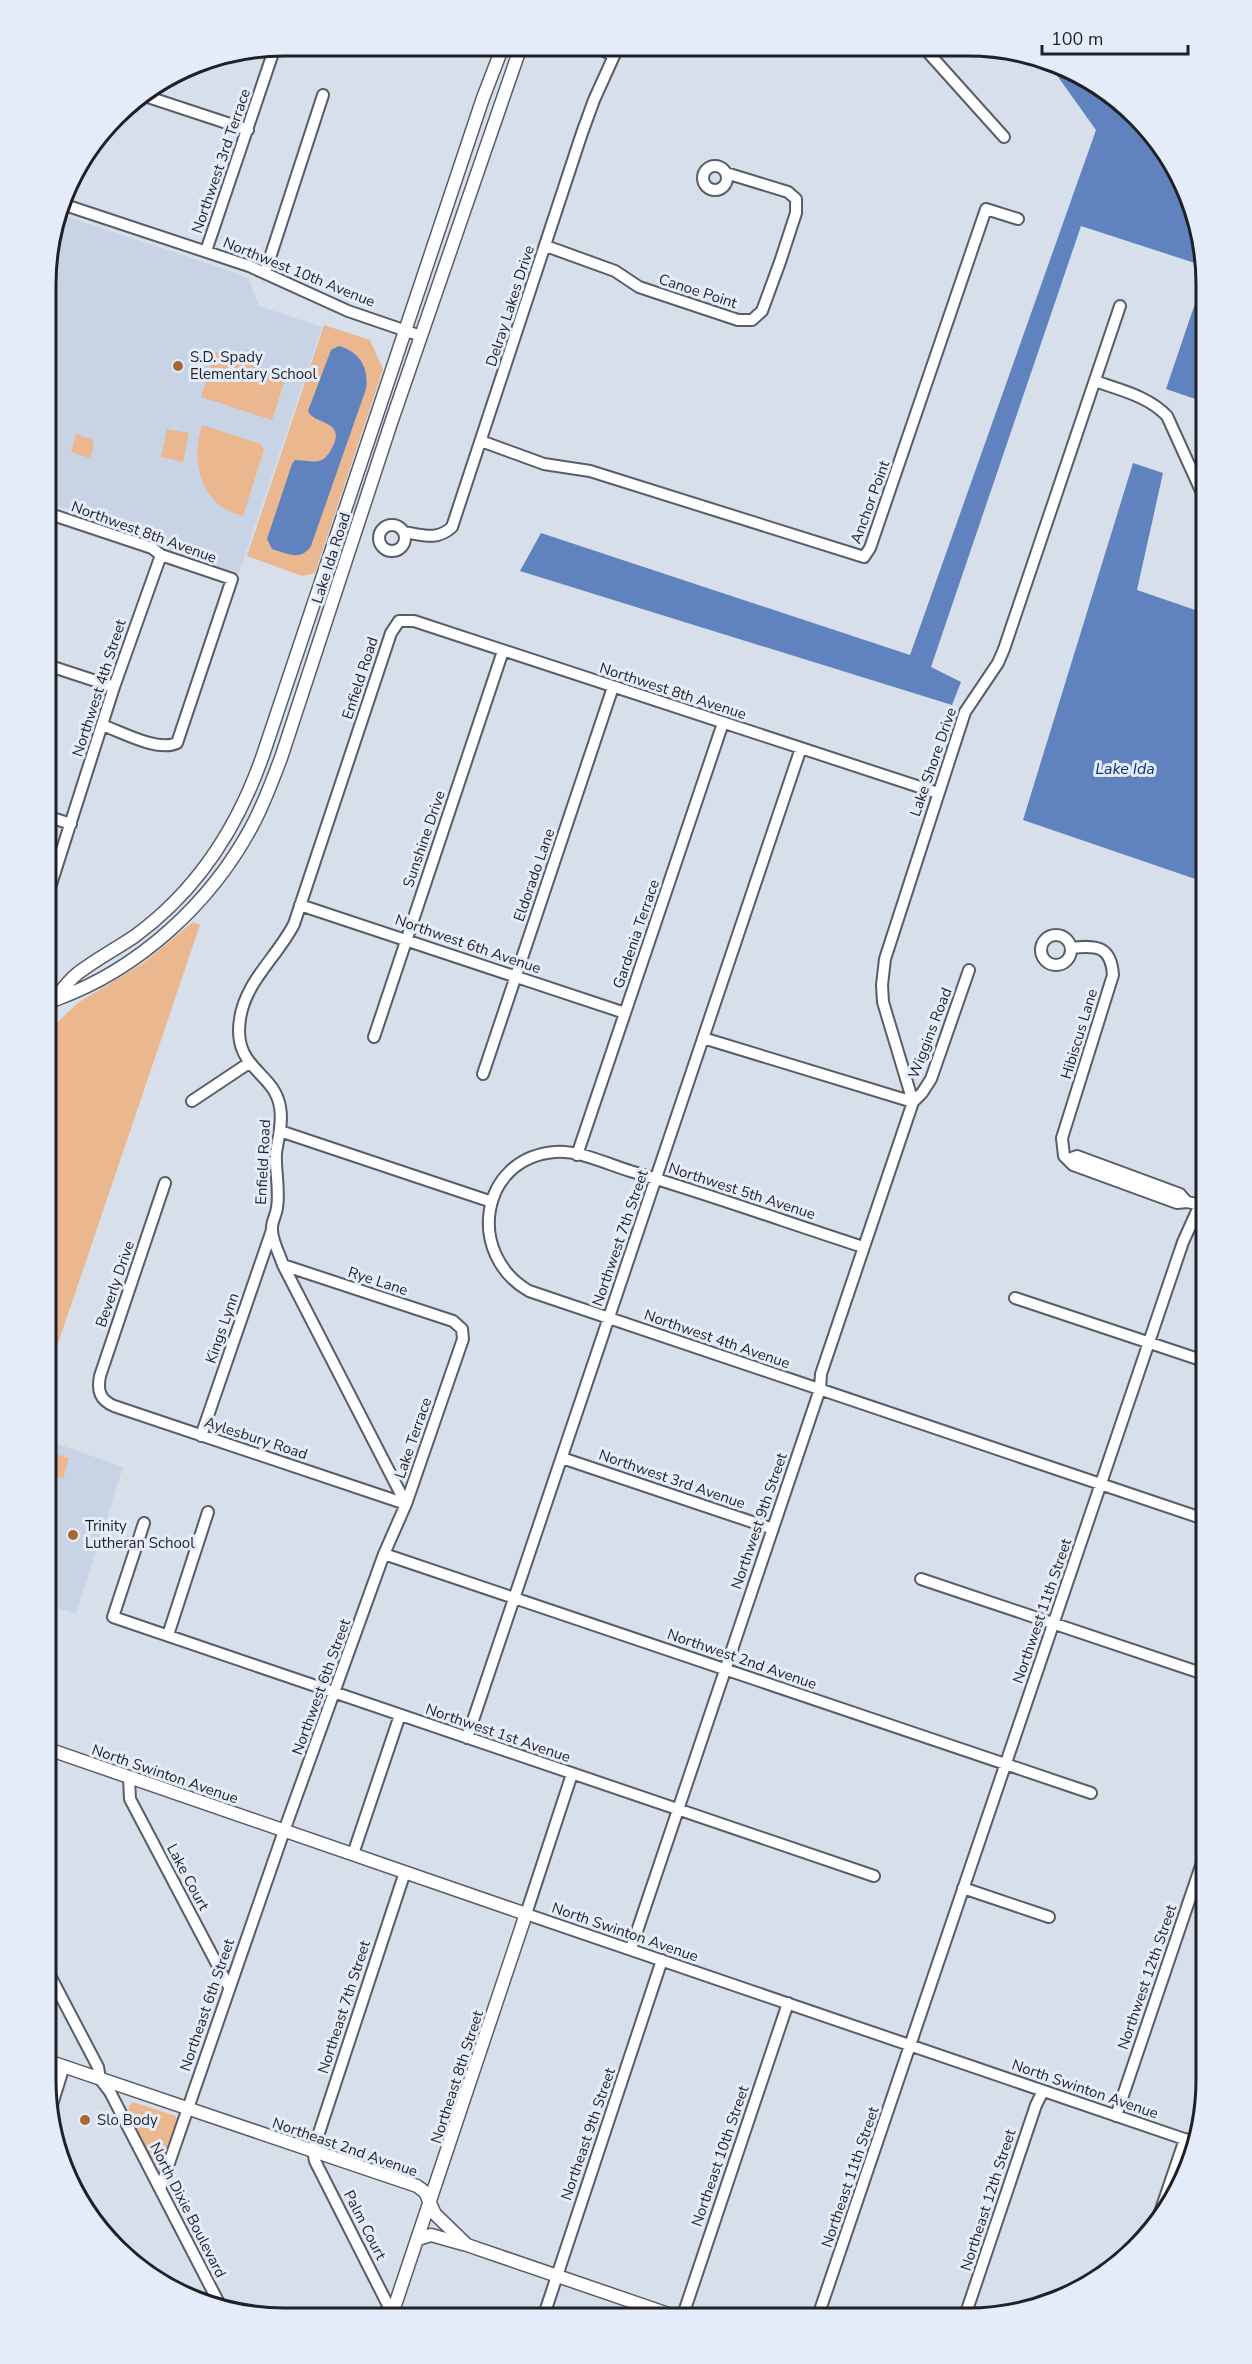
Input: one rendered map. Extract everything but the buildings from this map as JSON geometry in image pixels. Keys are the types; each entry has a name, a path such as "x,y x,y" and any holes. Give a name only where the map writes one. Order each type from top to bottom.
{"street":[{"name":"Northwest 3rd Terrace","path":"206,251 272,56"},
{"name":"Lake Ida Road","path":"57,999 75,975 136,935 184,893 226,838 248,797 483,98 499,56"},
{"name":"Lake Ida Road","path":"57,999 84,989 127,962 180,921 214,884 240,846 262,806 518,56"},
{"name":"Delray Lakes Drive","path":"404,532 433,536 444,534 452,526 594,100 614,56"},
{"path":"931,56 1004,137"},
{"path":"265,273 323,95"},
{"path":"151,98 248,130"},
{"name":"Canoe Point","path":"546,246 615,271 639,287 738,320 752,320 762,311 780,262 796,213 796,199 788,192 726,173"},
{"name":"Northwest 10th Avenue","path":"69,206 206,251 265,273 348,310 421,336"},
{"name":"Anchor Point","path":"481,441 544,464 590,471 864,557 870,548 986,209 1018,219"},
{"name":"Lake Shore Drive","path":"913,1102 883,1002 883,967 965,712 991,675 1004,650 1120,306"},
{"path":"1095,381 1150,401 1162,410 1167,416 1196,480"},
{"name":"Northwest 8th Avenue","path":"56,516 152,548 161,555 232,579 177,743 170,746 158,746 102,725"},
{"name":"Northwest 4th Street","path":"56,870 114,687 161,555"},
{"path":"318,590 327,619"},
{"name":"Northwest 8th Avenue","path":"399,621 414,621 938,793"},
{"name":"Enfield Road","path":"399,621 391,633 300,905 286,939 255,982 241,1014 240,1043 249,1063 277,1096 280,1109 280,1131 276,1155 278,1207 272,1230 283,1265 406,1504"},
{"name":"Sunshine Drive","path":"374,1037 503,651"},
{"path":"56,668 114,687"},
{"name":"Eldorado Lane","path":"483,1074 613,687"},
{"name":"Gardenia Terrace","path":"577,1155 723,723"},
{"name":"Northwest 7th Street","path":"467,1738 801,748"},
{"path":"258,771 273,777"},
{"path":"56,819 71,824"},
{"name":"Northwest 6th Avenue","path":"300,905 625,1012"},
{"name":"Hibiscus Lane","path":"1071,948 1091,945 1106,952 1112,961 1113,975 1062,1138 1064,1156 1073,1165 1177,1203 1196,1204"},
{"name":"Wiggins Road","path":"913,1102 931,1078 969,970"},
{"path":"703,1038 913,1102"},
{"path":"192,1101 249,1063"},
{"name":"Northwest 9th Street","path":"631,1949 820,1389 821,1374 913,1102"},
{"path":"280,1131 492,1202"},
{"name":"Northwest 5th Avenue","path":"492,1202 507,1174 526,1160 540,1154 557,1152 577,1155 656,1178 864,1247"},
{"name":"Beverly Drive","path":"100,1395 98,1387 100,1376 165,1183"},
{"name":"Northwest 4th Avenue","path":"492,1202 488,1224 491,1244 499,1264 509,1277 529,1291 1196,1516"},
{"name":"Northwest 11th Street","path":"911,2046 1183,1242 1196,1218"},
{"name":"Kings Lynn","path":"201,1436 272,1230"},
{"name":"Rye Lane","path":"283,1265 453,1321 462,1329"},
{"path":"1015,1298 1196,1358"},
{"name":"Lake Terrace","path":"384,1554 406,1504 463,1338 462,1329"},
{"name":"Aylesbury Road","path":"100,1395 107,1403 114,1406 406,1504"},
{"name":"Northwest 3rd Avenue","path":"562,1458 772,1529"},
{"path":"168,1635 208,1512"},
{"name":"Northwest 1st Avenue","path":"144,1523 113,1617 874,1876"},
{"name":"Northwest 2nd Avenue","path":"384,1554 1091,1793"},
{"name":"Northwest 6th Street","path":"284,1831 384,1554"},
{"path":"921,1579 1196,1671"},
{"path":"353,1854 400,1715"},
{"name":"North Swinton Avenue","path":"56,1752 1189,2140"},
{"path":"526,1914 572,1774"},
{"name":"Lake Court","path":"129,1778 130,1799 230,1987"},
{"name":"Northeast 6th Street","path":"160,2189 284,1831"},
{"name":"Northeast 7th Street","path":"313,2151 355,2017 405,1872"},
{"name":"Northwest 12th Street","path":"1116,2116 1196,1880"},
{"path":"963,1887 1048,1917"},
{"name":"Northeast 8th Street","path":"394,2308 526,1914"},
{"name":"Northeast 9th Street","path":"546,2308 662,1960"},
{"name":"North Dixie Boulevard","path":"56,1987 98,2067 100,2079 110,2092 216,2298"},
{"name":"Northeast 10th Street","path":"684,2308 788,2003"},
{"name":"Northeast 11th Street","path":"821,2308 911,2046"},
{"name":"Northeast 2nd Avenue","path":"56,2063 417,2186 425,2193 430,2206 467,2245 651,2308"},
{"path":"56,2092 64,2066"},
{"name":"Northeast 12th Street","path":"968,2308 1036,2105 1043,2091"},
{"name":"Palm Court","path":"313,2151 315,2161 353,2232 389,2308"},
{"path":"418,2239 431,2235 467,2245"}],"shaded area":[{"name":"S.D. Spady Elementary School","path":"66,216 248,278 259,306 322,327 239,573 176,555 157,539 56,505 56,269"},
{"path":"324,325 370,340 383,369 315,573 302,576 247,556"},
{"path":"215,352 286,377 272,420 201,397"},
{"path":"202,425 261,444 264,450 243,516 217,503 208,493 202,481 197,453"},
{"path":"167,429 189,433 183,462 161,457"},
{"path":"76,434 91,439 94,444 90,458 71,452"},
{"path":"193,922 200,925 56,1350 56,1024 79,1002 142,964"},
{"name":"Trinity Lutheran School","path":"56,1444 123,1467 76,1614 56,1607"},
{"path":"56,1454 69,1458 63,1479 56,1477"},
{"path":"133,2102 176,2116 178,2124 162,2165 155,2165 128,2113 129,2106"}],"water":[{"path":"1055,73 1082,86 1119,112 1140,133 1158,157 1173,183 1184,210 1196,263 1081,226 931,667 961,682 952,705 520,571 541,533 910,655 1096,130"},
{"path":"1196,301 1196,399 1166,389"},
{"path":"339,346 352,352 362,362 366,374 366,389 311,546 302,554 288,554 272,549 267,539 292,464 295,460 320,461 328,454 336,439 333,428 316,419 308,411 331,350"},
{"name":"Lake Ida","path":"1133,463 1163,473 1137,590 1196,610 1196,879 1023,820"}],"place":[{"name":"S.D. Spady Elementary School","path":"178,366"},
{"name":"Trinity Lutheran School","path":"73,1535"},
{"name":"Slo Body","path":"85,2120"}]}
